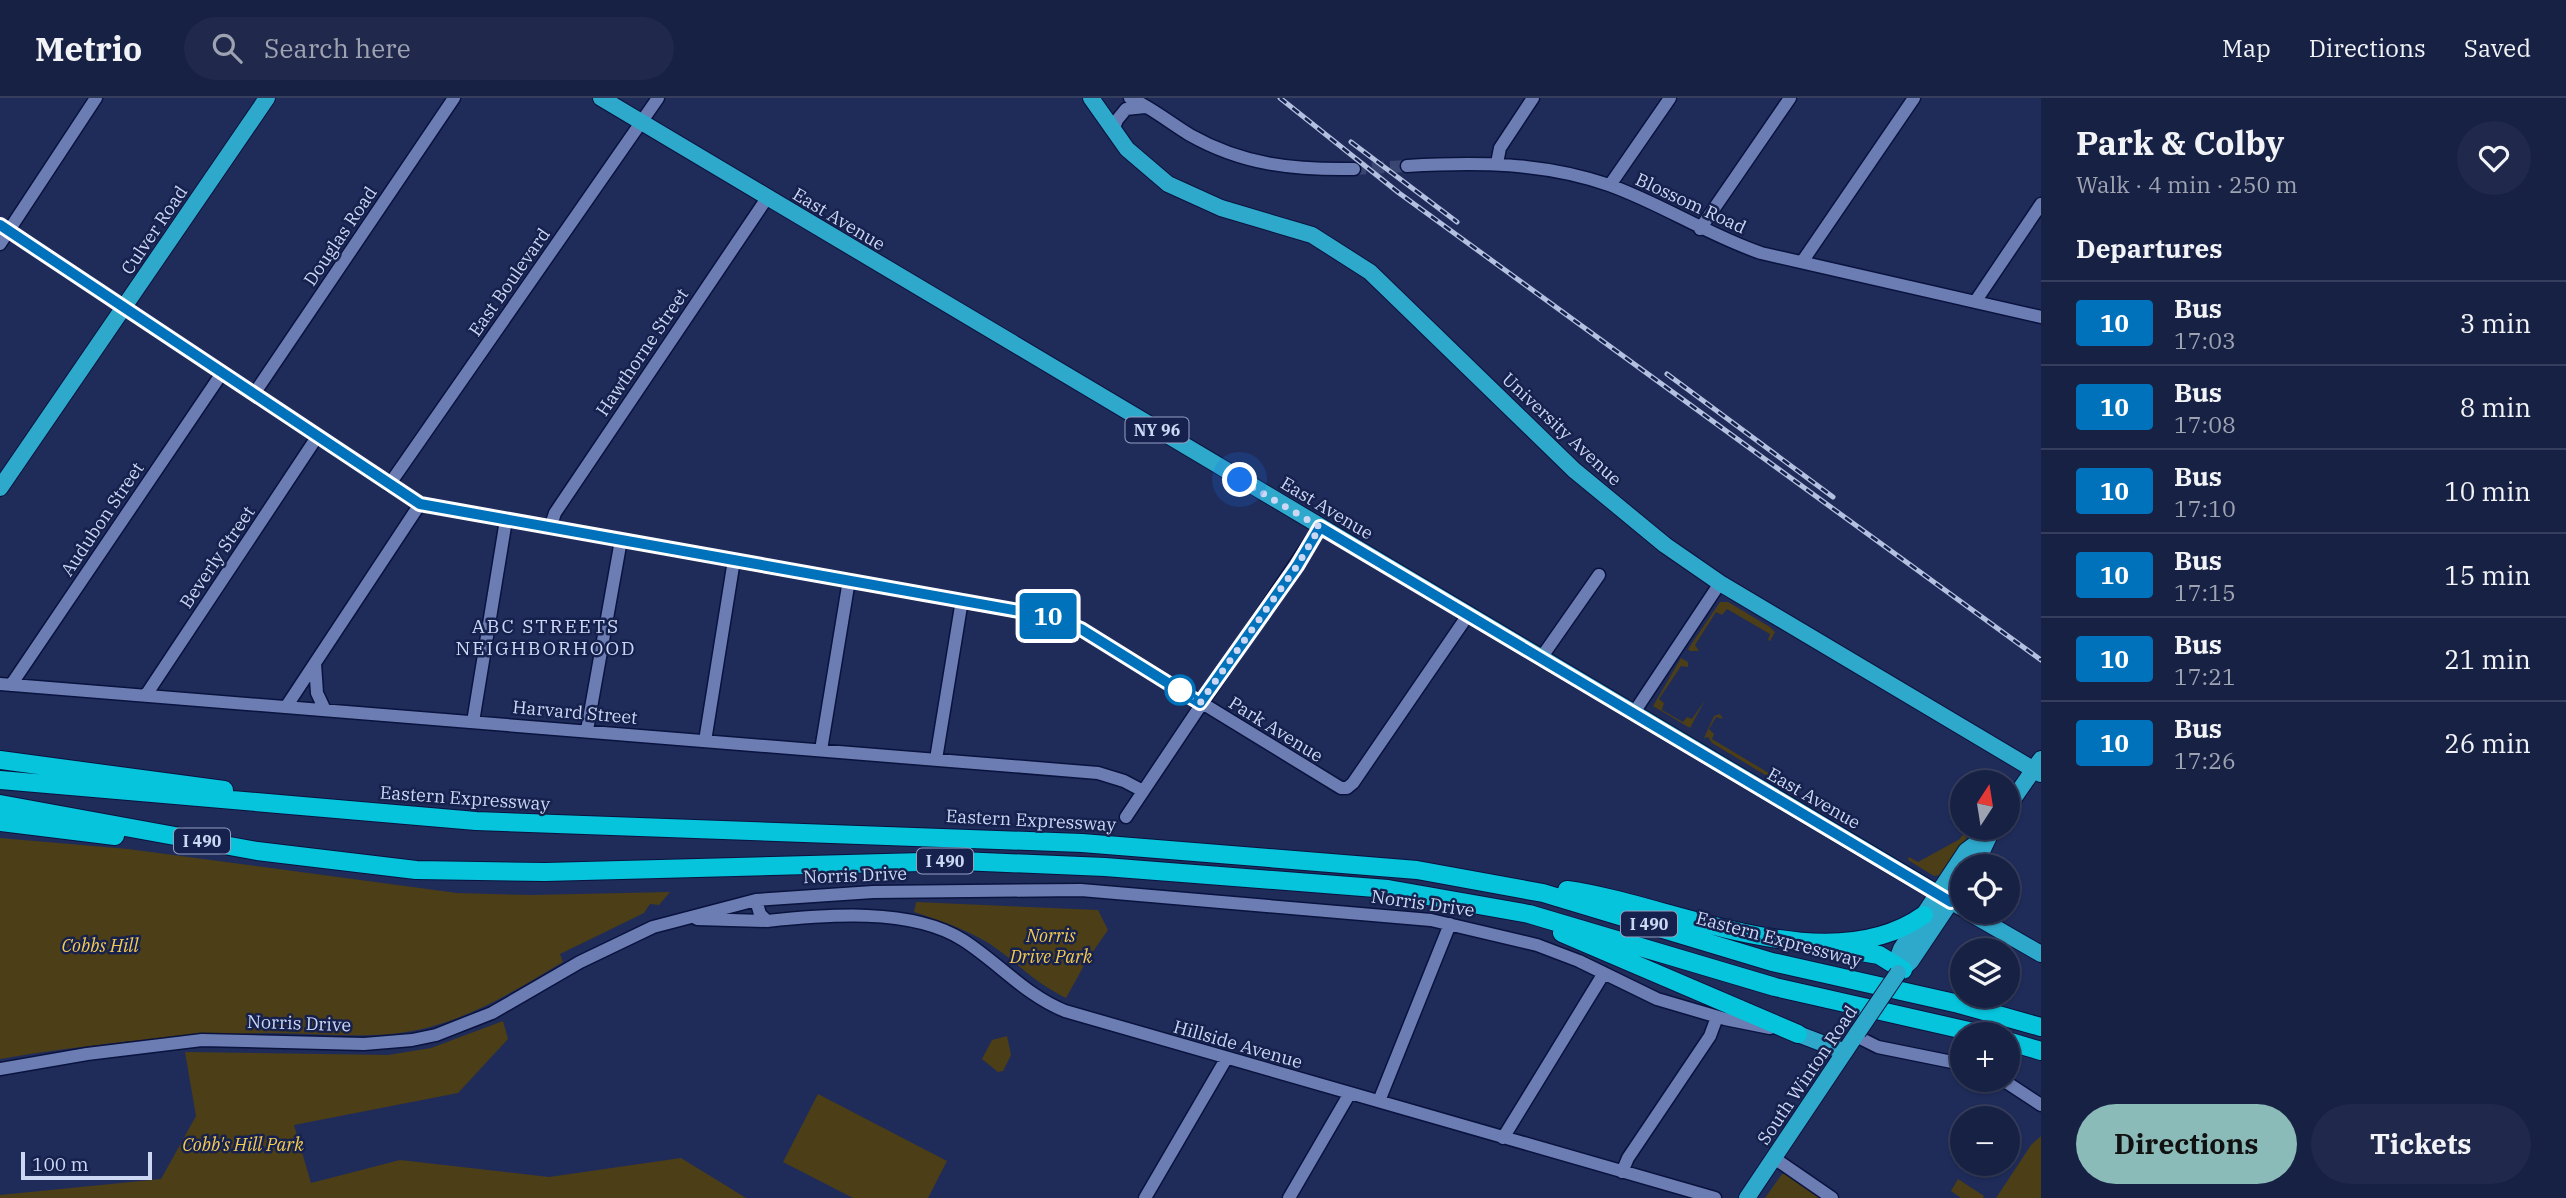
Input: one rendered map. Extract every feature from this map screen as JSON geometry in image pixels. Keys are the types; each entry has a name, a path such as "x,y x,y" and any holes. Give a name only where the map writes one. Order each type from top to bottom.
{"highway":[{"path":"0,760 82,768 379,813"},
{"name":"Eastern Expressway","path":"0,780 379,813 571,826 1082,842 1321,860 1448,874 1574,901 1772,962 1927,997 2041,1027"},
{"name":"I 490","path":"0,804 273,853 385,867 505,873 897,861 1024,862 1365,887 1483,904 1583,928 1782,989 1950,1027"},
{"path":"0,822 273,853"},
{"path":"1448,874 1598,895 1713,927 1876,954 1899,970"},
{"path":"1483,904 1597,946 1798,1034"},
{"path":"1775,939 1819,941 1862,937 1901,927 1924,915"},
{"path":"1927,997 2041,1014"},
{"path":"2020,1045 2041,1053"}],"main road":[{"name":"Culver Road","path":"0,488 267,98"},
{"name":"East Avenue","path":"601,98 1950,901"},
{"name":"University Avenue","path":"1091,98 1113,131 1147,169 1168,184 1221,208 1312,235 1351,257 1391,289 1574,470 1643,528 1720,583 2038,768 2041,788"},
{"path":"2020,791 2038,768"},
{"name":"South Winton Road","path":"1967,854 1969,847 1978,840"},
{"name":"South Winton Road","path":"1899,970 1899,952 1924,915 1950,901"},
{"name":"South Winton Road","path":"1748,1198 1899,970 1950,901"},
{"path":"1989,924 2041,954"},
{"name":"Norris Drive","path":"1798,1034 1845,1052"}],"street":[{"path":"0,244 4,228 96,98"},
{"name":"Douglas Road","path":"254,394 454,98"},
{"name":"East Boulevard","path":"389,485 658,98"},
{"path":"1130,98 1190,135 1246,160 1292,169 1353,169"},
{"path":"1496,163 1500,148 1533,98"},
{"path":"1610,185 1670,98"},
{"path":"1700,229 1790,98"},
{"path":"1802,262 1914,98"},
{"path":"1113,131 1117,120 1126,109 1147,108"},
{"name":"Blossom Road","path":"1407,166 1496,163 1555,170 1610,185 1700,229 1761,253 2041,317"},
{"name":"Hawthorne Street","path":"550,528 555,513 767,198"},
{"path":"1975,302 2041,204"},
{"name":"Park Avenue","path":"4,228 420,504 962,600 1070,623 1345,789 1353,783 1468,615"},
{"name":"Audubon Street","path":"5,685 222,373"},
{"name":"Beverly Street","path":"146,695 317,437"},
{"path":"286,707 420,504"},
{"path":"473,722 506,520"},
{"path":"1126,817 1200,703 1297,566 1320,527"},
{"path":"587,730 621,540"},
{"path":"705,741 734,560"},
{"path":"1541,659 1599,575"},
{"path":"821,750 849,580"},
{"path":"1633,714 1720,583"},
{"path":"936,759 962,600"},
{"path":"315,664 317,693 324,710"},
{"name":"Harvard Street","path":"5,685 1098,773 1125,781 1143,791"},
{"name":"Norris Drive","path":"0,1069 87,1054 202,1040 364,1044 436,1035 492,1013 603,951 676,920 756,900 873,892 1081,890 1450,924 1537,945 1651,996 1717,1017 1798,1034"},
{"path":"756,900 760,914 767,921"},
{"name":"Hillside Avenue","path":"676,920 767,921 854,915 927,925 962,939 1017,984 1047,1004 1226,1059 1715,1198"},
{"path":"1379,1101 1450,924"},
{"path":"1503,1138 1604,973"},
{"path":"1622,1172 1628,1158 1710,1036 1717,1017"},
{"path":"1857,1034 1878,1047 1950,1062"},
{"path":"1145,1198 1226,1059"},
{"path":"2020,1092 2041,1105"},
{"path":"1289,1198 1350,1093"},
{"path":"2026,1096 2041,1093"},
{"path":"1774,1158 1832,1198"}],"green space":[{"path":"1720,602 1728,602 1770,627 1775,632 1770,641 1770,634 1727,609 1722,615 1716,612 1695,645 1699,651 1690,651 1688,649"},
{"path":"1681,658 1688,662 1688,667 1681,666 1659,699 1664,703 1662,710 1683,722 1687,717 1692,719 1705,700 1690,728 1653,706"},
{"path":"1720,714 1723,719 1716,717 1709,729 1714,734 1712,739 1792,787 1796,783 1792,789 1712,743 1708,737 1704,738 1714,716"},
{"name":"Cobbs Hill","path":"0,838 128,849 457,893 531,895 670,892 659,905 650,904 644,913 560,954 563,962 515,990 465,1015 430,1027 409,1032 368,1035 265,1033 165,1038 0,1059"},
{"path":"1958,840 1965,840 1956,854 1950,854 1950,862 1941,875 1934,876 1908,860 1909,857 1918,862"},
{"name":"Norris Drive Park","path":"916,902 1098,910 1108,930 1087,960 1066,998 981,939 914,912"},
{"name":"Cobb's Hill Park","path":"503,1021 508,1039 458,1093 294,1125 311,1183 400,1160 549,1177 681,1158 746,1198 0,1198 0,1195 161,1179 196,1116 185,1052 388,1055 431,1048"},
{"path":"1007,1036 1011,1055 1003,1071 998,1072 982,1059 992,1040"},
{"path":"818,1094 947,1161 928,1198 853,1198 783,1162"},
{"path":"2041,1136 2041,1198 1996,1198 2011,1176 2020,1176 2020,1162"},
{"path":"1782,1174 1788,1174 1824,1198 1765,1198"},
{"path":"1958,1179 1984,1196 1983,1198 1961,1198 1951,1191"}],"tunnel":[{"path":"1354,169 1407,166"}],"railway":[{"path":"1280,98 1399,193 2041,660"},
{"path":"1351,142 1457,222"},
{"path":"1667,374 1833,497"}],"bus line":[{"name":"10","path":"0,225 420,504 1053,617 1081,629 1200,703 1297,566 1320,527 1950,901"}],"district":[{"name":"ABC STREETS NEIGHBORHOOD","path":"546,637"}],"route":[{"path":"1180,690 1200,703 1297,566 1320,527 1240,480"}]}
